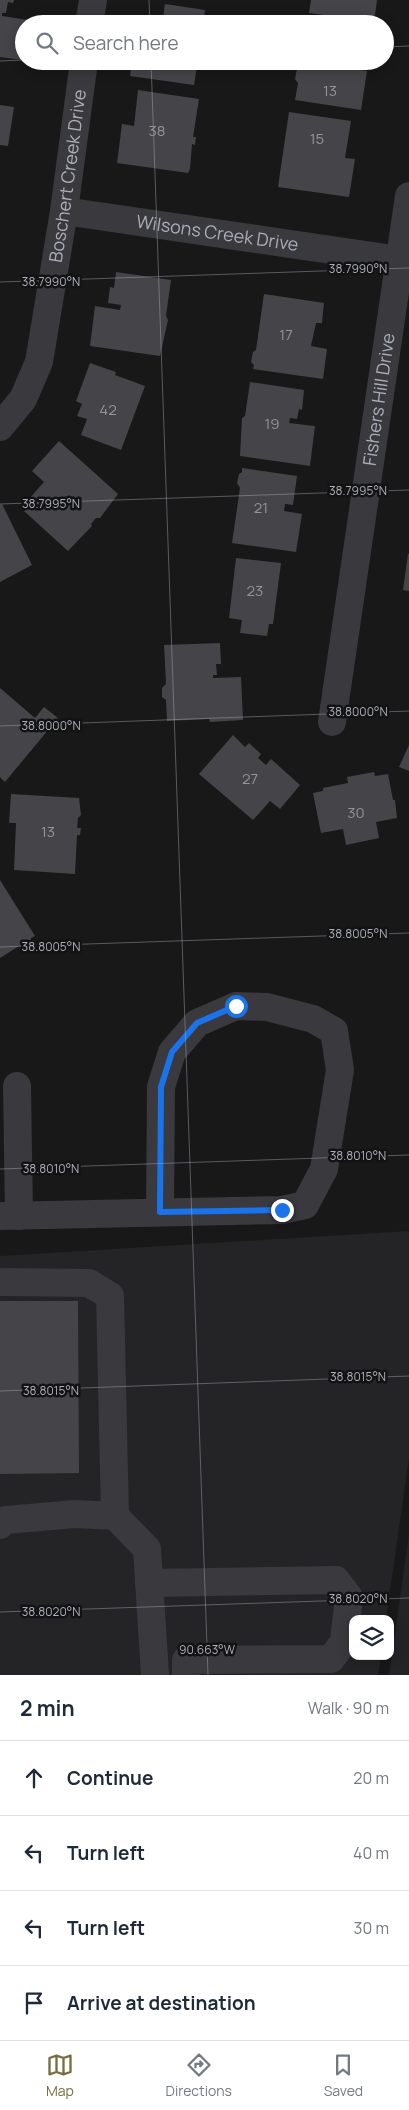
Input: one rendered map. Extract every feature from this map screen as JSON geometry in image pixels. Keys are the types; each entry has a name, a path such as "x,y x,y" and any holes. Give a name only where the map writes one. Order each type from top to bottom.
{"street":[{"path":"91,15 93,0"},
{"name":"Boschert Creek Drive","path":"0,427 23,400 39,362 64,211 83,70"},
{"name":"Fishers Hill Drive","path":"332,722 409,196"},
{"name":"Wilsons Creek Drive","path":"64,211 400,260"},
{"path":"17,1086 10,1216 282,1210 305,1205 324,1169 340,1070 334,1032 313,1019 267,1007 236,1006 197,1023 172,1052 161,1087 160,1212"},
{"path":"3,1282 89,1284 110,1296 115,1516 147,1549 154,1675"},
{"path":"0,1525 6,1520 75,1514 115,1516"},
{"path":"149,1583 336,1580 350,1597 344,1642 331,1659 186,1660 186,1675"}],"shaded area":[{"path":"409,1231 409,1458 387,1615 349,1615 349,1660 380,1660 378,1675 0,1675 0,1256"},
{"path":"409,1534 409,1675 389,1675 391,1660 394,1660 394,1640"}],"building":[{"path":"0,0 14,0 13,3 8,2 6,13 2,13 2,16 15,18 15,59 0,57"},
{"path":"311,0 377,0 375,15 323,15 309,13"},
{"path":"165,4 205,10 204,15 163,15"},
{"path":"131,70 196,70 194,85 130,76"},
{"path":"297,70 367,71 361,110 295,100 298,83 295,79"},
{"path":"138,90 199,99 193,137 196,137 195,145 192,144 188,173 117,163 122,124 134,126"},
{"path":"0,105 14,107 8,146 0,145"},
{"path":"289,112 351,121 345,158 355,159 349,197 278,187"},
{"path":"116,272 171,280 166,316 168,320 160,356 90,346 95,306 120,310 121,305 108,303 110,287 114,288"},
{"path":"264,294 324,303 322,323 316,323 311,346 327,349 323,379 253,369 254,365 251,362 253,352 256,350"},
{"path":"90,363 116,372 115,375 145,386 121,450 81,435 87,419 77,416 82,404 76,401"},
{"path":"250,382 304,390 302,410 299,409 297,419 290,418 289,423 315,426 310,466 240,456 242,418 245,416"},
{"path":"59,441 118,494 100,518 96,518 91,524 92,526 68,551 24,511 32,502 29,499 44,482 32,471"},
{"path":"242,468 297,476 293,505 285,504 284,511 302,514 296,552 232,543 240,488 237,483"},
{"path":"2,504 32,565 0,582 0,505"},
{"path":"409,554 409,591 403,590"},
{"path":"236,558 281,563 273,624 269,624 267,636 240,633 242,620 229,618"},
{"path":"220,643 221,664 216,664 217,675 213,675 213,678 241,677 243,720 210,722 209,719 167,721 166,700 162,697 162,688 166,684 164,645"},
{"path":"0,688 35,718 44,707 58,718 5,782 0,777"},
{"path":"233,735 245,747 249,743 261,754 258,758 266,765 271,759 300,785 280,809 270,801 253,820 199,774"},
{"path":"409,745 409,771 399,767"},
{"path":"374,772 375,776 388,774 393,800 395,800 397,818 376,822 379,838 346,845 343,829 321,833 313,793 323,791 323,788 348,783 347,777"},
{"path":"11,794 79,798 81,815 78,818 77,828 81,828 80,835 77,835 75,874 14,870 16,823 9,823"},
{"path":"0,880 35,936 31,938 31,942 23,947 19,946 0,958"},
{"path":"0,1301 78,1301 79,1473 0,1474"}],"route":[{"path":"236,1006 197,1023 172,1052 161,1087 160,1212 282,1210"}]}
